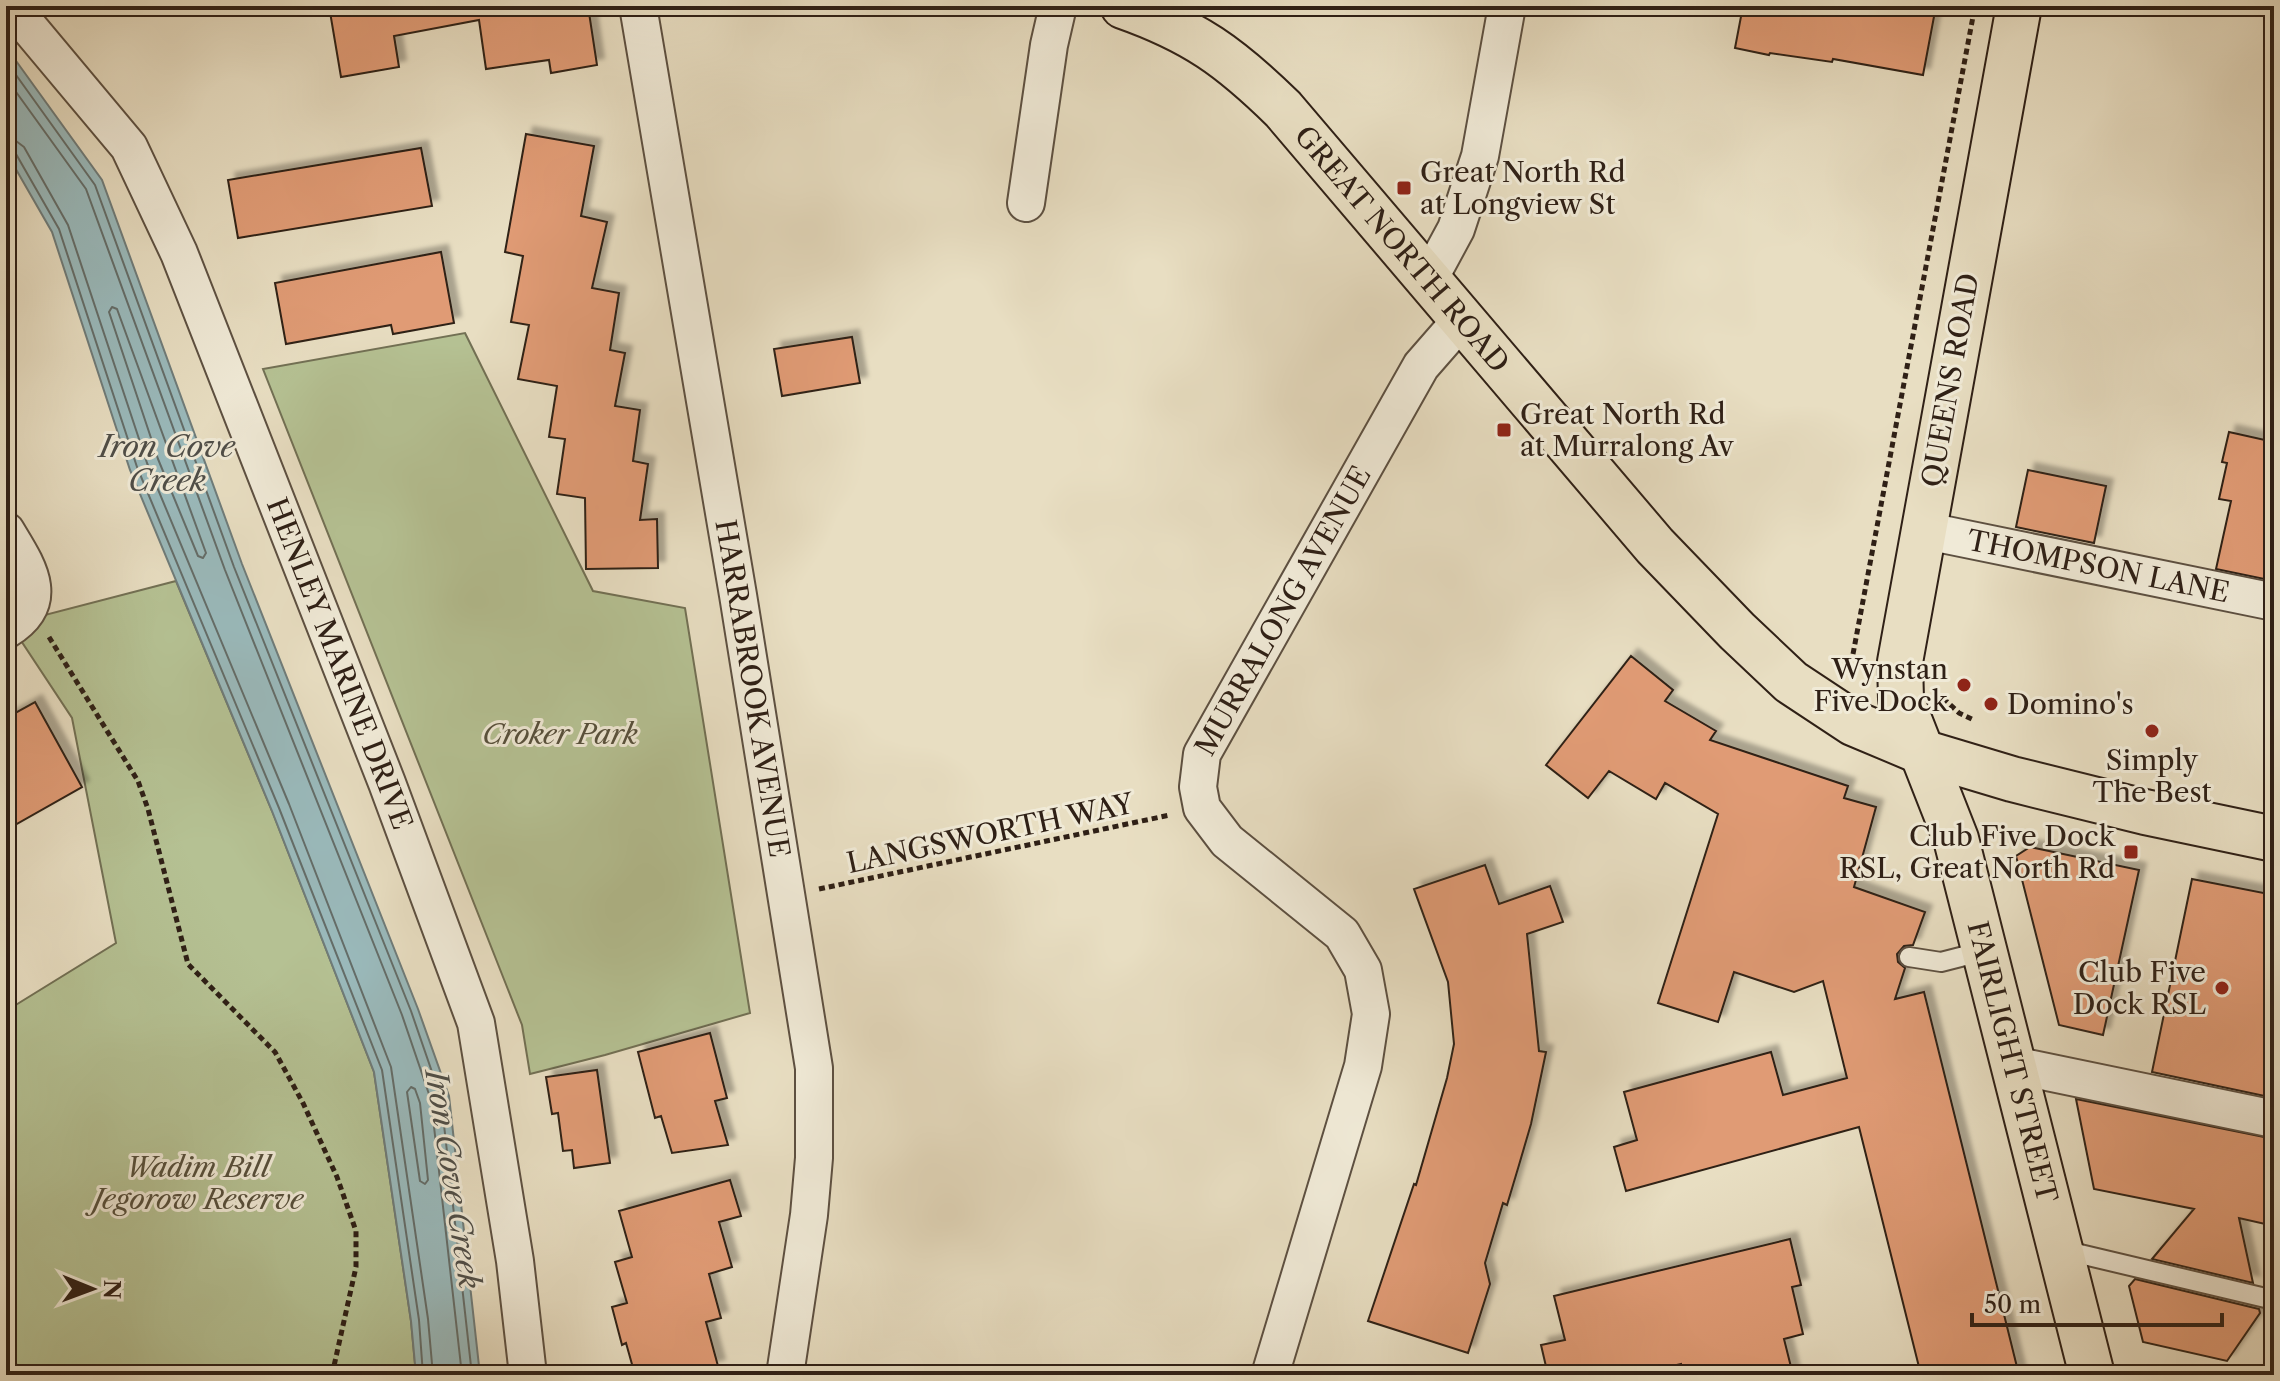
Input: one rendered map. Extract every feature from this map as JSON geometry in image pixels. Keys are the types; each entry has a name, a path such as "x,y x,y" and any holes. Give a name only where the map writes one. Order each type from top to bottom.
{"main road":[{"name":"GREAT NORTH ROAD","path":"1123,6 1159,19 1201,40 1241,68 1283,109 1655,546 1791,682 1853,723 1922,752 2012,779 2145,812 2274,839"},
{"name":"QUEENS ROAD","path":"1922,752 1901,699 1900,670 1922,530 2019,6"},
{"name":"FAIRLIGHT STREET","path":"1922,752 1956,839 2092,1375"}],"street":[{"name":"HENLEY MARINE DRIVE","path":"11,6 129,147 179,253 387,783 476,1023 515,1261 528,1375"},
{"name":"HARRABROOK AVENUE","path":"638,6 814,1068 814,1158 809,1215 785,1375"},
{"path":"1026,203 1049,45 1058,6"},
{"path":"1429,279 1456,229 1480,156 1507,6"},
{"name":"MURRALONG AVENUE","path":"1202,808 1198,787 1202,754 1421,366 1462,319"},
{"name":"THOMPSON LANE","path":"1922,530 2274,602"},
{"path":"6,531 29,569 22,611"},
{"path":"1202,808 1227,841 1342,934 1363,970 1371,1014 1363,1066 1270,1375"},
{"path":"2013,1065 2274,1119"}],"lane":[{"path":"1909,957 1941,962 1984,951"},
{"path":"2060,1249 2274,1300"}],"path":[{"name":"QUEENS ROAD","path":"1853,654 1975,6"},
{"path":"22,611 48,636 138,781 188,964 275,1052 303,1103 337,1177 356,1231 356,1267 332,1375"},
{"path":"1943,697 1959,713 1974,720"},
{"name":"LANGSWORTH WAY","path":"787,896 1202,808"}],"green space":[{"name":"Croker Park","path":"465,333 593,591 685,608 750,1013 530,1074 522,1025 263,369"},
{"name":"Wadim Bill Jegorow Reserve","path":"176,581 272,811 374,1072 411,1321 416,1375 23,1375 6,1347 6,1011 116,943 72,718 10,624"}],"water":[{"name":"Iron Cove Creek","path":"6,47 102,180 242,564 418,1009 449,1096 480,1375 416,1375 411,1321 374,1072 272,811 130,470 52,232 6,152"}],"building":[{"path":"329,6 588,6 597,65 551,73 549,60 486,69 479,20 394,36 399,67 341,77"},
{"path":"1743,6 1936,6 1923,75 1833,59 1832,62 1769,55 1735,48"},
{"path":"526,134 594,146 581,216 607,222 592,288 619,293 610,350 625,353 615,406 640,410 633,461 648,464 640,520 657,519 658,568 586,569 585,498 557,494 565,439 549,437 557,386 518,379 529,325 511,322 523,256 505,252"},
{"path":"421,148 432,206 238,238 228,180"},
{"path":"441,252 454,323 393,334 391,325 286,344 275,283"},
{"path":"852,337 860,383 782,396 774,349"},
{"path":"2229,432 2274,442 2274,581 2216,569 2231,501 2219,499 2227,463 2222,462"},
{"path":"2028,470 2106,486 2094,543 2016,527"},
{"path":"1631,656 1673,690 1665,701 1716,731 1710,740 1848,786 1844,798 1876,807 1854,887 1925,912 1913,945 1904,946 1897,954 1898,962 1905,968 1895,999 1924,992 2019,1375 1921,1375 1859,1127 1626,1191 1614,1147 1637,1140 1624,1092 1771,1052 1783,1095 1847,1078 1823,981 1794,992 1734,972 1718,1022 1658,1003 1718,814 1665,783 1656,799 1609,771 1588,798 1546,765"},
{"path":"35,702 82,787 6,830 6,718"},
{"path":"2030,847 2139,870 2103,1035 2059,1025 2016,856"},
{"path":"1485,865 1499,904 1550,886 1563,922 1527,934 1539,1051 1546,1052 1531,1124 1507,1205 1503,1203 1485,1263 1490,1284 1468,1353 1368,1321 1416,1185 1454,1044 1448,982 1414,889"},
{"name":"Club Five Dock RSL","path":"2192,879 2274,895 2274,1098 2152,1072"},
{"path":"710,1033 727,1098 715,1101 728,1145 672,1153 661,1116 655,1118 638,1052"},
{"path":"597,1070 610,1163 574,1168 572,1150 563,1151 558,1113 552,1114 546,1077"},
{"path":"2076,1099 2274,1139 2274,1226 2239,1218 2253,1283 2152,1259 2194,1209 2094,1189"},
{"path":"730,1180 741,1216 719,1222 732,1267 709,1274 721,1318 706,1322 718,1366 684,1375 635,1375 626,1343 622,1345 612,1307 627,1303 615,1262 632,1257 619,1211"},
{"path":"1790,1239 1801,1285 1792,1287 1803,1334 1784,1339 1793,1375 1682,1375 1681,1364 1633,1375 1548,1375 1541,1345 1565,1340 1554,1296"},
{"path":"2135,1279 2259,1309 2260,1313 2227,1361 2143,1342 2129,1286"}],"place":[{"name":"Great North Rd at Longview St","path":"1404,188"},
{"name":"Great North Rd at Murralong Av","path":"1504,430"},
{"name":"Wynstan Five Dock","path":"1964,685"},
{"name":"Domino's","path":"1991,704"},
{"name":"Simply The Best","path":"2152,731"},
{"name":"Club Five Dock RSL, Great North Rd","path":"2131,852"},
{"name":"Club Five Dock RSL","path":"2222,988"}]}
